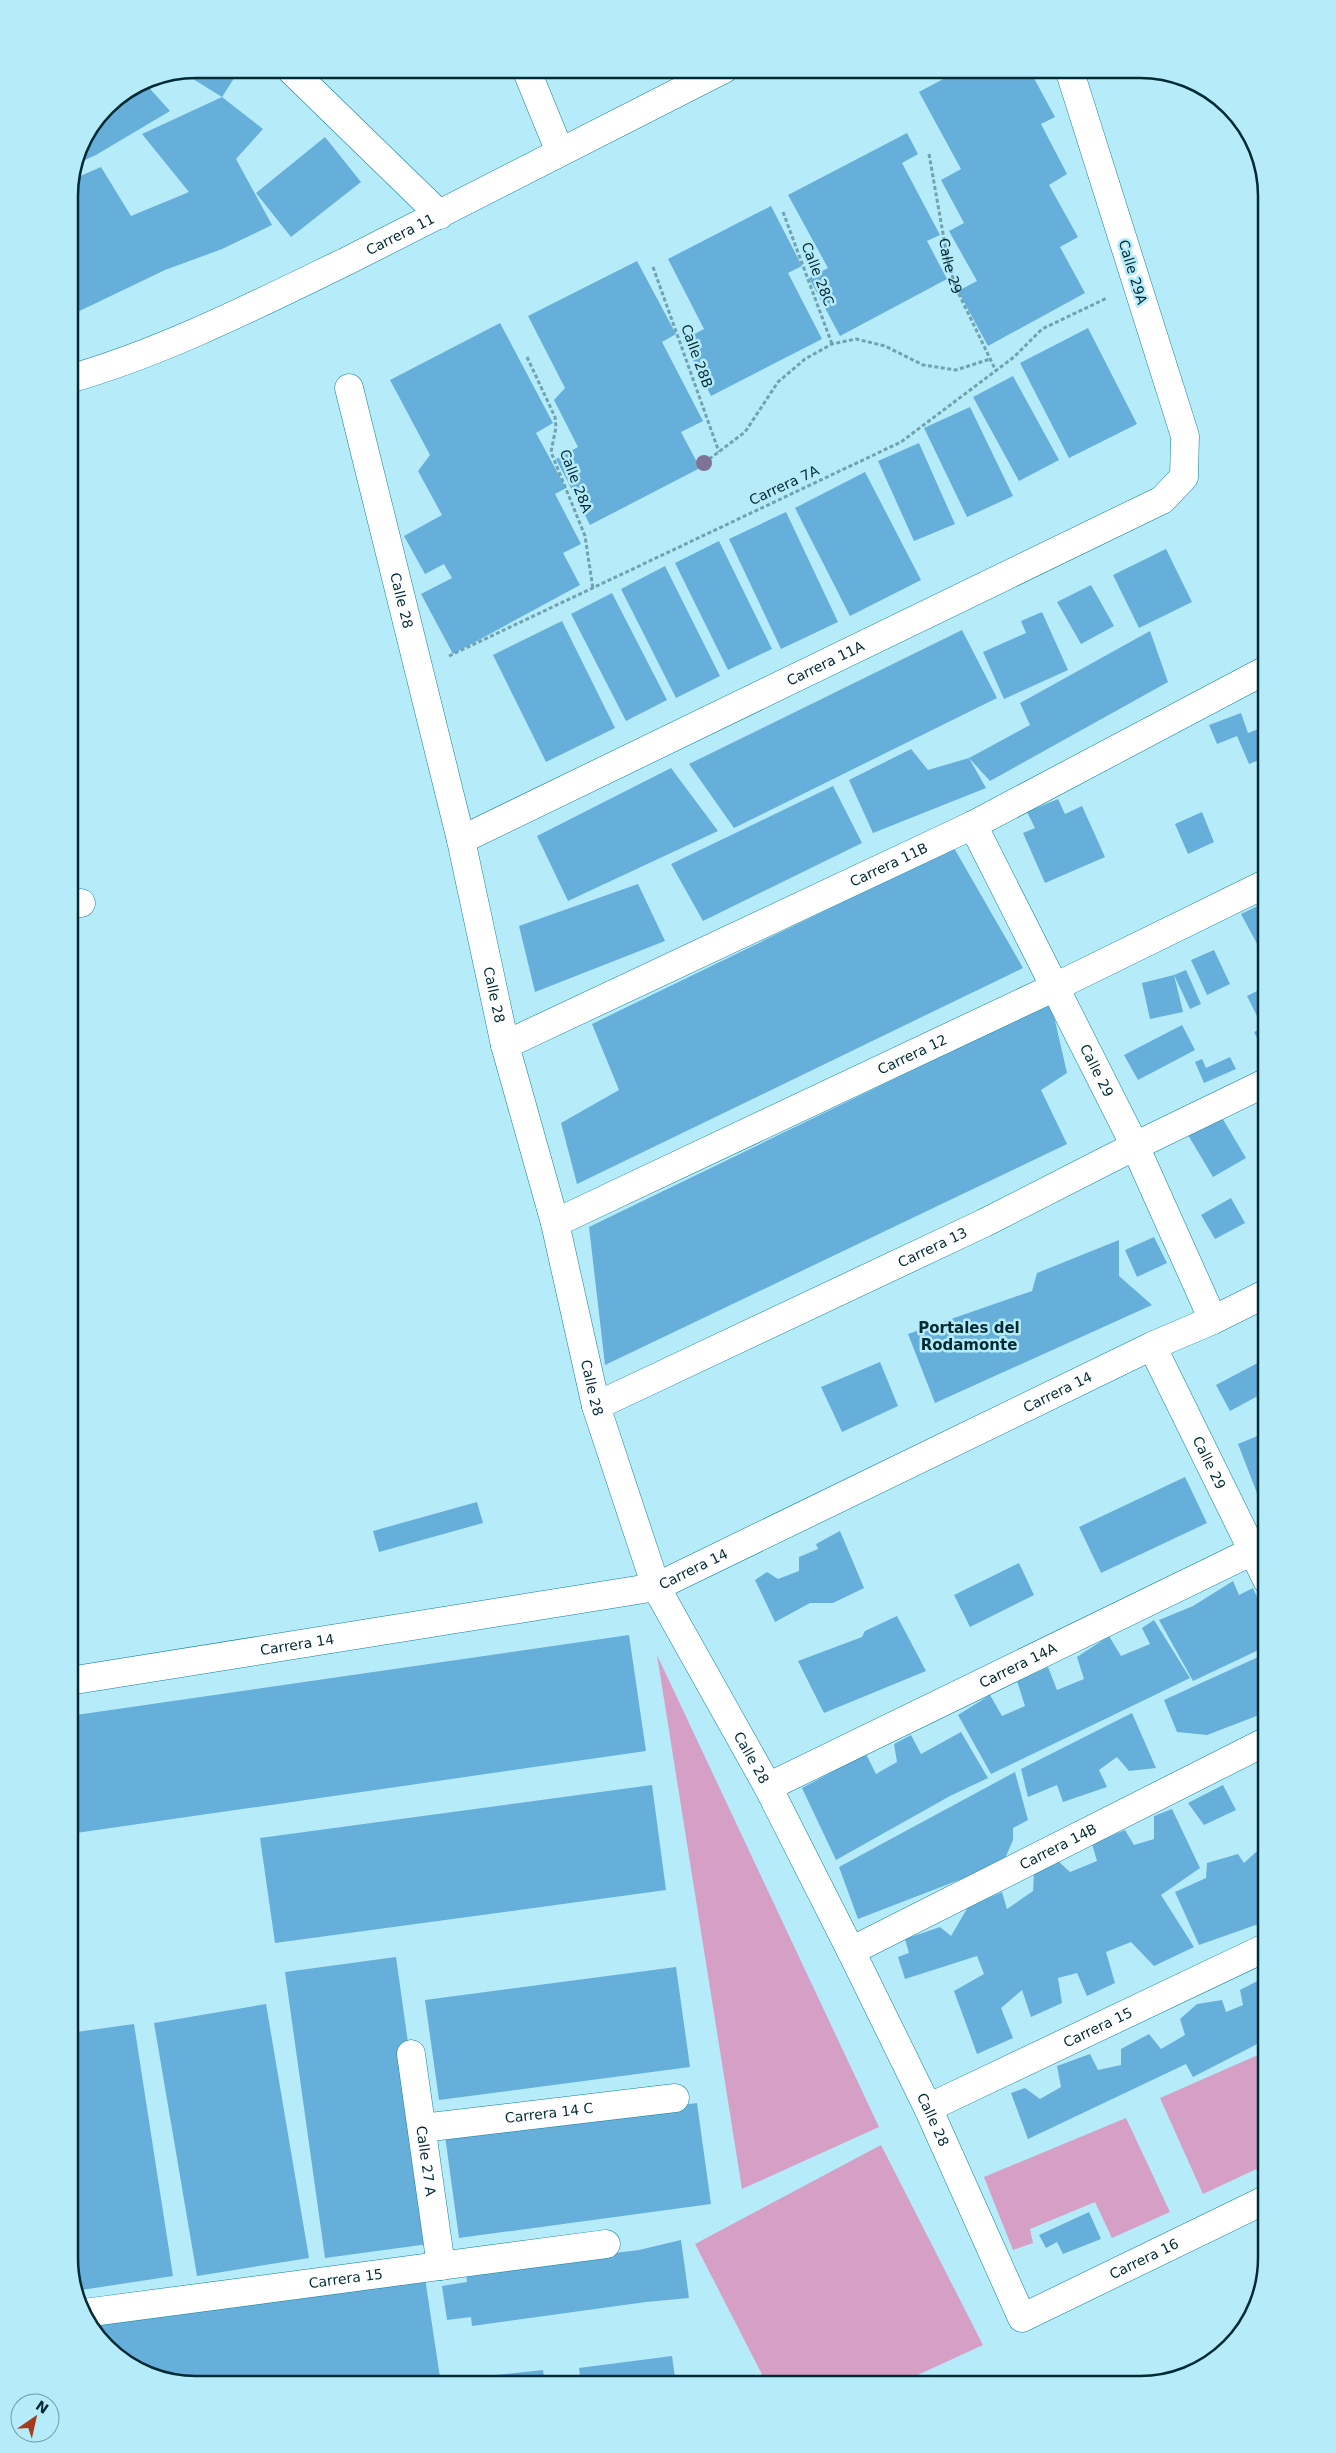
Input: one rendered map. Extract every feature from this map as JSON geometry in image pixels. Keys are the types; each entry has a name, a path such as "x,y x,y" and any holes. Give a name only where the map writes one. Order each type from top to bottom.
{"street":[{"path":"299,78 440,215"},
{"path":"530,78 560,152"},
{"name":"Carrera 11","path":"78,376 116,365 267,300 440,215 706,78"},
{"name":"Calle 29A","path":"1072,78 1185,436 1184,477"},
{"name":"Calle 28","path":"350,388 461,840 506,1045 555,1224 596,1406 656,1587 768,1787 851,1951 928,2108 1022,2318"},
{"name":"Carrera 11A","path":"461,840 1162,500 1184,477"},
{"name":"Carrera 11B","path":"506,1045 973,825 1258,674"},
{"name":"Calle 29","path":"973,825 1135,1146 1213,1320"},
{"name":"Carrera 12","path":"555,1224 1055,987 1258,887"},
{"name":"Carrera 13","path":"596,1406 984,1223 1135,1146 1258,1086"},
{"name":"Carrera 14","path":"78,1680 656,1587 1152,1346 1213,1320 1258,1298"},
{"name":"Calle 29","path":"1152,1346 1258,1544"},
{"name":"Carrera 14A","path":"768,1787 1258,1549"},
{"name":"Carrera 14B","path":"851,1951 1258,1746"},
{"name":"Carrera 15","path":"928,2108 1258,1951"},
{"name":"Calle 27 A","path":"412,2054 441,2266"},
{"name":"Carrera 14 C","path":"422,2128 675,2098"},
{"name":"Carrera 16","path":"1022,2318 1258,2203"},
{"name":"Carrera 15","path":"91,2312 606,2244"}],"path":[{"name":"Calle 29","path":"928,154 948,262 956,288 996,370"},
{"name":"Calle 28C","path":"782,212 832,344"},
{"name":"Calle 28B","path":"653,267 719,453"},
{"name":"Carrera 7A","path":"419,671 901,442 1014,357 1042,329 1137,284"},
{"path":"704,463 745,432 778,382 805,359 832,344 856,339 885,346 923,365 956,370 990,359"},
{"name":"Calle 28A","path":"527,357 555,417 556,427 551,452 585,536 592,588"}],"shaded area":[{"path":"657,1655 879,2127 742,2189"},
{"path":"1258,2055 1258,2168 1203,2194 1160,2098"},
{"path":"1126,2118 1170,2212 1112,2238 1095,2202 1030,2229 1033,2243 1013,2250 984,2177"},
{"path":"881,2145 983,2345 916,2376 763,2376 695,2244"}],"building":[{"path":"192,78 234,78 222,97"},
{"path":"945,78 1034,78 1055,117 1041,124 1067,174 1049,185 1078,237 1060,247 1085,293 988,346 958,291 977,281 949,231 964,223 941,180 961,169 919,92"},
{"path":"149,88 170,111 83,161 86,150 97,130 112,112 137,93"},
{"path":"222,97 263,129 236,159 272,225 222,249 165,270 78,312 78,188 80,176 101,167 131,216 189,192 142,134"},
{"path":"907,133 918,154 902,163 940,235 927,241 947,279 840,336 809,278 828,268 788,195"},
{"path":"325,137 361,182 291,237 256,193"},
{"path":"771,206 802,266 788,273 822,339 711,396 683,340 704,329 668,259"},
{"path":"637,261 676,334 662,342 703,421 681,432 700,468 590,525 556,459 578,447 554,400 565,388 528,316"},
{"path":"500,323 553,423 536,433 566,488 555,494 581,544 563,553 580,585 453,654 421,594 452,578 444,564 425,574 404,536 442,515 418,471 430,455 390,380"},
{"path":"1088,328 1137,424 1069,458 1020,363"},
{"path":"1013,376 1059,460 1019,481 973,397"},
{"path":"970,407 1013,496 967,517 924,428"},
{"path":"919,443 955,524 914,541 878,461"},
{"path":"865,472 921,580 850,616 795,508"},
{"path":"786,512 838,622 781,649 729,539"},
{"path":"719,541 772,649 728,670 675,563"},
{"path":"1166,549 1192,602 1139,628 1113,575"},
{"path":"665,566 720,676 676,698 621,589"},
{"path":"1091,585 1114,626 1081,644 1057,602"},
{"path":"612,593 667,700 626,721 571,614"},
{"path":"1042,612 1068,670 1004,699 983,652 1026,633 1021,621"},
{"path":"562,621 615,728 546,762 493,655"},
{"path":"962,630 997,698 734,828 689,764"},
{"path":"1150,631 1168,682 990,781 969,758 1030,725 1020,703"},
{"path":"1241,713 1248,733 1258,729 1258,760 1249,764 1237,736 1217,744 1209,725"},
{"path":"911,749 928,770 969,758 986,788 873,833 849,780"},
{"path":"671,768 718,831 568,901 537,836"},
{"path":"833,786 862,843 703,921 671,864"},
{"path":"1058,799 1065,814 1082,806 1105,857 1045,883 1023,833 1035,828 1027,812"},
{"path":"1202,812 1214,842 1188,854 1175,824"},
{"path":"954,848 1023,968 577,1184 561,1123 619,1090 592,1024"},
{"path":"638,884 665,941 535,992 519,926"},
{"path":"1258,906 1258,946 1241,914"},
{"path":"1214,950 1230,984 1207,995 1191,960"},
{"path":"1186,970 1201,1004 1190,1009 1174,975"},
{"path":"1174,975 1183,1012 1150,1019 1142,983"},
{"path":"1258,990 1258,1018 1247,996"},
{"path":"1051,1003 1067,1073 1041,1090 1067,1144 605,1365 589,1227"},
{"path":"1182,1025 1195,1050 1138,1080 1124,1055"},
{"path":"1258,1030 1258,1040 1254,1032"},
{"path":"1230,1057 1236,1069 1204,1083 1195,1062 1202,1059 1206,1068"},
{"path":"1221,1116 1246,1158 1213,1177 1188,1135"},
{"path":"1231,1198 1245,1223 1215,1239 1201,1215"},
{"path":"1154,1237 1167,1263 1137,1277 1125,1250"},
{"path":"1119,1240 1119,1276 1152,1305 935,1403 908,1334 1032,1291 1037,1273"},
{"path":"880,1362 898,1406 842,1432 821,1387"},
{"path":"1258,1363 1258,1396 1230,1411 1216,1385"},
{"path":"1258,1436 1257,1493 1238,1444"},
{"path":"1185,1477 1207,1523 1101,1573 1079,1527"},
{"path":"477,1502 483,1523 379,1552 373,1531"},
{"path":"840,1531 864,1588 833,1603 810,1603 775,1622 755,1580 767,1572 778,1579 799,1571 799,1557 818,1549 816,1544"},
{"path":"1019,1563 1034,1595 970,1627 954,1595"},
{"path":"1233,1581 1239,1595 1253,1588 1258,1599 1258,1650 1193,1681 1159,1620 1193,1606"},
{"path":"897,1616 926,1671 824,1713 798,1661 862,1637 865,1631"},
{"path":"1154,1620 1190,1678 991,1774 958,1715 990,1695 1002,1716 1025,1706 1017,1681 1048,1667 1057,1690 1084,1679 1077,1657 1109,1636 1121,1656 1150,1644 1142,1628"},
{"path":"629,1635 646,1751 78,1833 78,1715"},
{"path":"1258,1657 1258,1715 1207,1735 1177,1732 1164,1700"},
{"path":"1132,1713 1156,1768 1129,1771 1117,1757 1099,1770 1107,1787 1063,1802 1057,1785 1028,1797 1021,1769"},
{"path":"961,1732 988,1778 950,1796 836,1860 802,1788 866,1754 876,1774 897,1762 894,1744 911,1735 921,1754"},
{"path":"1015,1772 1028,1820 1013,1828 1013,1840 1003,1863 858,1919 839,1867"},
{"path":"652,1785 666,1890 275,1943 260,1838"},
{"path":"1223,1785 1236,1810 1204,1825 1188,1803"},
{"path":"1172,1809 1200,1868 1161,1895 1194,1947 1154,1966 1131,1942 1106,1952 1115,1983 1087,1996 1077,1973 1058,1978 1062,2003 1031,2017 1022,1990 1001,2008 1013,2038 977,2054 954,1991 984,1974 977,1956 905,1979 898,1957 909,1953 905,1939 940,1927 951,1936 968,1907 1002,1892 1007,1909 1033,1891 1034,1873 1058,1861 1070,1872 1097,1861 1092,1844 1125,1830 1134,1845 1154,1839 1154,1816"},
{"path":"1258,1850 1258,1924 1199,1945 1175,1892 1206,1878 1207,1863 1238,1854 1244,1863"},
{"path":"396,1957 436,2243 325,2258 285,1972"},
{"path":"676,1967 690,2067 439,2100 425,2000"},
{"path":"1258,1981 1258,2044 1193,2077 1186,2064 1028,2139 1011,2093 1025,2088 1040,2099 1061,2087 1057,2066 1090,2054 1098,2070 1121,2065 1121,2049 1149,2034 1161,2049 1185,2035 1180,2019 1197,2004 1222,2000 1226,2012 1243,2005 1240,1990"},
{"path":"266,2004 309,2258 197,2276 154,2023"},
{"path":"134,2024 173,2276 83,2290 78,2257 78,2032"},
{"path":"697,2103 711,2204 459,2238 445,2136"},
{"path":"1089,2212 1101,2239 1063,2254 1057,2242 1046,2248 1039,2235"},
{"path":"681,2240 689,2298 646,2302 472,2326 471,2317 447,2320 442,2286 467,2282 466,2271 639,2250"},
{"path":"425,2278 440,2375 188,2375 173,2373 158,2369 130,2356 107,2335 97,2322"},
{"path":"672,2356 675,2376 580,2375 579,2368"},
{"path":"543,2370 544,2375 494,2375"}],"district":[{"name":"Portales del Rodamonte","path":"969,1336"}]}
